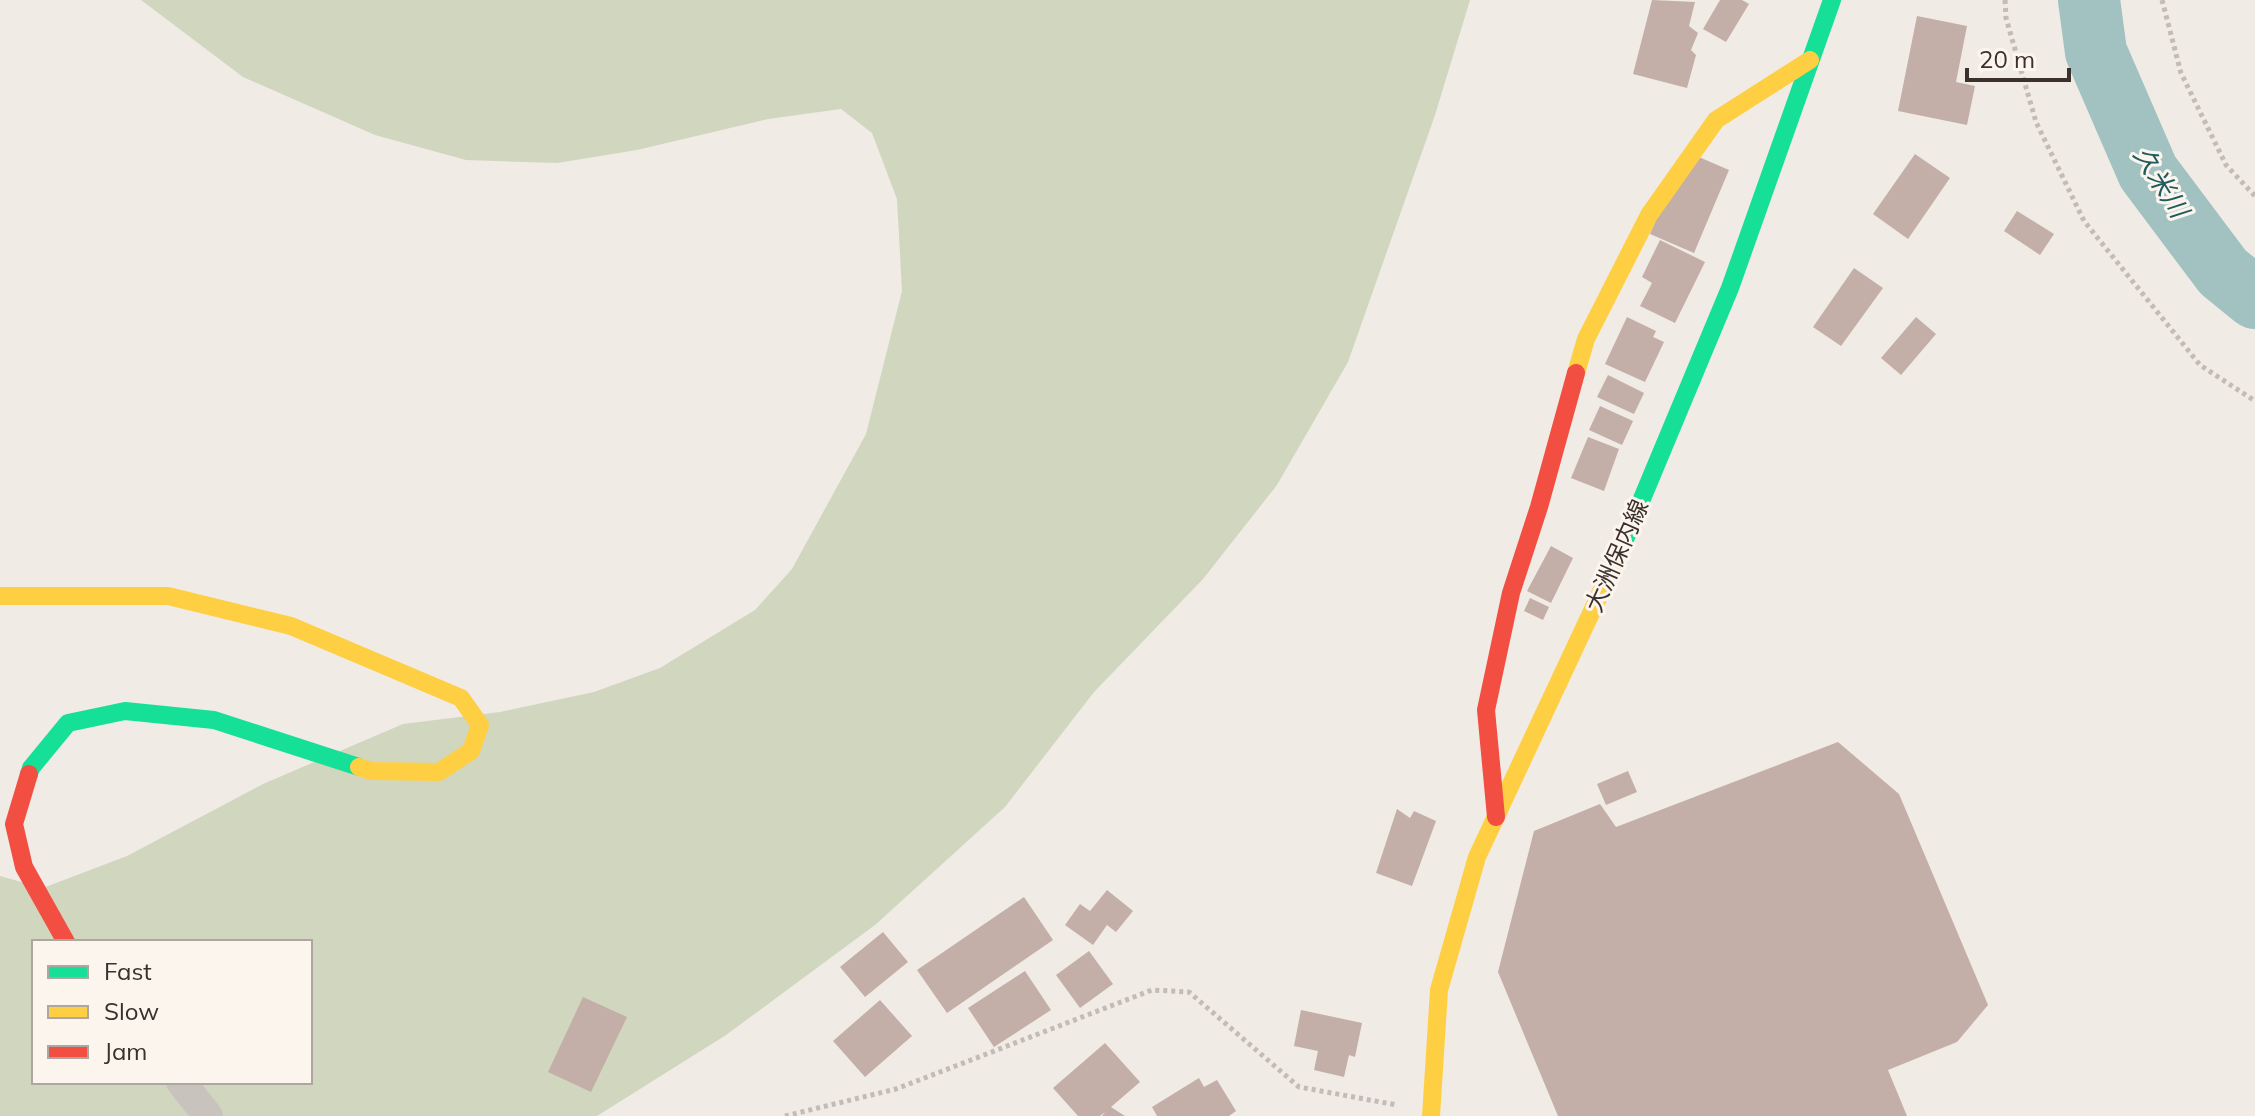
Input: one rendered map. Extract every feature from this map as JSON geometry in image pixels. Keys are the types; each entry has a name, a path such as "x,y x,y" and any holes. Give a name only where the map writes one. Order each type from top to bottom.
{"street":[{"name":"大洲保内線","path":"1431,1113 1439,990 1477,857 1628,535 1730,288 1832,0"},
{"path":"1496,817 1486,710 1511,593 1539,507 1586,339 1649,215 1716,120 1810,60"},
{"path":"0,596 168,596 291,626 461,698 480,725 471,751 439,772 371,771 214,720 125,711 68,723 31,768 14,824 24,867 65,940"},
{"path":"183,1084 208,1116"}],"path":[{"path":"2005,0 2006,18 2036,122 2084,221 2200,365 2255,401"},
{"path":"2162,0 2181,73 2226,165 2255,196"},
{"path":"785,1116 896,1089 1152,990 1189,992 1299,1087 1431,1113"}],"green space":[{"path":"141,0 1470,0 1435,115 1348,362 1277,485 1203,579 1094,692 1005,807 875,925 726,1035 597,1116 0,1116 0,876 43,888 127,856 263,784 403,724 500,712 594,692 660,668 755,610 792,569 866,434 902,291 897,199 872,133 841,109 768,119 637,150 557,163 466,160 375,135 243,77"}],"building":[{"path":"1652,0 1695,2 1689,26 1698,33 1691,50 1696,55 1687,88 1633,74"},
{"path":"1720,0 1742,0 1749,4 1726,42 1703,29"},
{"path":"1917,16 1967,26 1956,82 1975,86 1967,125 1898,111"},
{"path":"1685,151 1729,170 1694,253 1650,234"},
{"path":"1915,154 1950,178 1908,239 1873,214"},
{"path":"2017,211 2054,234 2040,255 2004,231"},
{"path":"1660,240 1705,262 1675,323 1640,306 1652,283 1642,277"},
{"path":"1854,268 1883,288 1841,346 1813,327"},
{"path":"1627,317 1656,331 1653,337 1664,342 1645,382 1605,364"},
{"path":"1916,317 1936,334 1901,375 1881,358"},
{"path":"1608,375 1644,393 1634,414 1597,397"},
{"path":"1600,406 1633,421 1622,445 1589,430"},
{"path":"1588,437 1619,449 1604,491 1571,478"},
{"path":"1551,546 1573,558 1551,603 1527,591"},
{"path":"1530,598 1549,607 1543,620 1524,611"},
{"path":"1838,742 1899,794 1988,1005 1957,1042 1888,1070 1907,1116 1558,1116 1498,972 1534,831 1600,804 1616,827"},
{"path":"1628,771 1637,792 1606,805 1597,784"},
{"path":"1397,809 1410,818 1414,811 1436,821 1412,886 1376,873"},
{"path":"1107,890 1133,911 1116,932 1107,925 1093,945 1065,925 1080,904 1090,911"},
{"path":"1024,897 1053,940 947,1013 917,970"},
{"path":"883,932 908,962 865,997 840,967"},
{"path":"1089,951 1113,984 1080,1008 1056,975"},
{"path":"1025,971 1051,1010 994,1047 968,1008"},
{"path":"583,997 627,1017 591,1092 548,1072"},
{"path":"880,1000 912,1036 865,1077 833,1041"},
{"path":"1301,1010 1362,1023 1355,1057 1349,1055 1344,1077 1314,1070 1318,1051 1294,1046"},
{"path":"1105,1043 1140,1082 1111,1107 1125,1116 1102,1116 1105,1112 1100,1116 1078,1116 1053,1088"},
{"path":"1199,1078 1204,1087 1217,1080 1236,1111 1229,1116 1157,1116 1152,1107"}],"waterway":[{"name":"久米川","path":"2089,0 2096,52 2148,172 2223,272 2255,298"}],"traffic: fast":[{"path":"1621,549 1730,288 1832,0"},
{"path":"29,774 68,723 125,711 214,720 359,767"}],"traffic: slow":[{"path":"1576,373 1586,339 1649,215 1716,120 1810,60"},
{"path":"1431,1116 1439,990 1477,857 1621,549"},
{"path":"0,596 168,596 291,626 461,698 480,725 471,751 439,772 371,771 359,767"}],"traffic: jam":[{"path":"1496,817 1486,710 1511,593 1539,507 1576,373"},
{"path":"29,774 14,824 24,867 65,940"}]}
